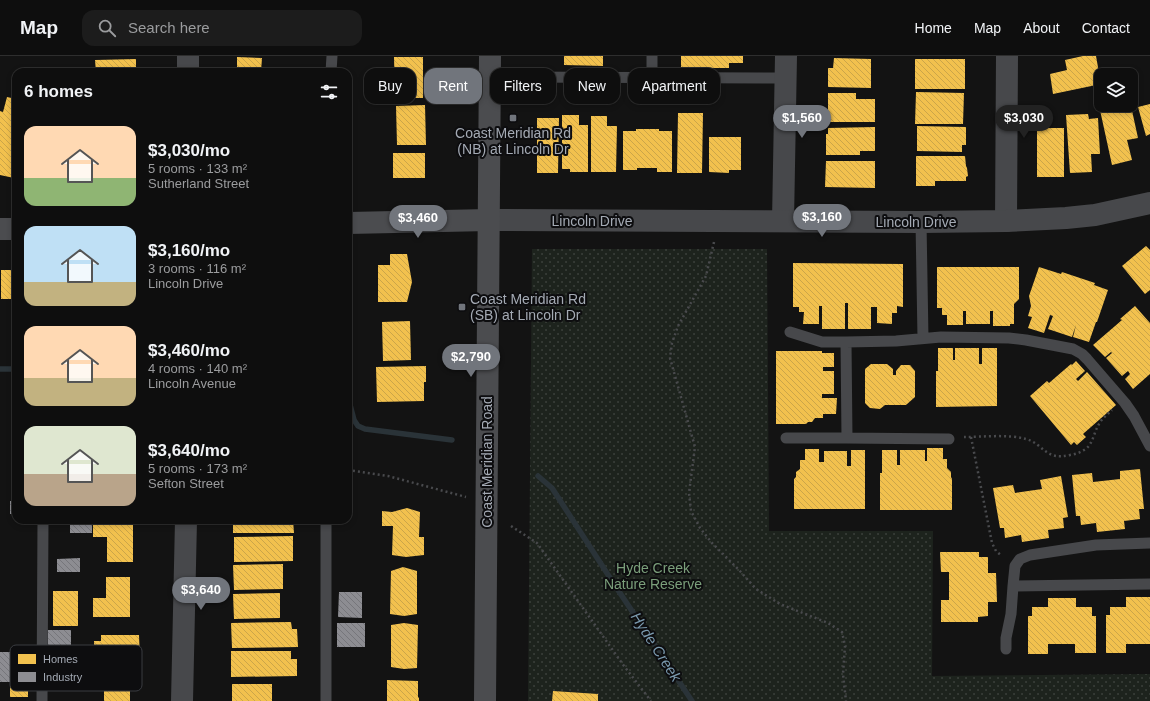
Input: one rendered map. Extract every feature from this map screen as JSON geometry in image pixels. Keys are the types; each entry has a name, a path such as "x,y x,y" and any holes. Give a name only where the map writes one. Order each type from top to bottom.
{"main road":[{"name":"Coast Meridian Road","path":"490,56 490,68"},
{"name":"Coast Meridian Road","path":"485,701 490,77"},
{"path":"352,223 488,220"},
{"path":"0,229 12,229"}],"street":[{"path":"188,56 188,68"},
{"path":"783,221 786,56"},
{"path":"1006,221 1007,56"},
{"name":"Lincoln Drive","path":"488,220 1006,221 1095,215 1150,203"},
{"path":"182,701 186,524"}],"lane":[{"path":"331,68 332,56"},
{"path":"652,56 652,68"},
{"path":"556,77 628,78"},
{"path":"720,78 786,78"},
{"path":"921,222 923,338"},
{"path":"790,332 822,342 896,341 941,337 1009,338 1073,349 1087,359 1123,401 1134,416 1150,446"},
{"path":"846,342 847,438"},
{"path":"786,438 949,439"},
{"path":"42,645 43,524"},
{"path":"326,524 326,701"},
{"path":"1006,649 1015,566 1020,559 1030,555 1096,545 1150,543"},
{"path":"1013,586 1150,584"},
{"path":"42,691 42,701"}],"path":[{"path":"714,221 714,242 706,276 678,326 672,343 670,358 695,447 689,493 691,511 700,528 712,543 756,589 780,604 828,624 842,632 845,646 844,674 846,701"},
{"path":"961,437 1013,437 1027,439 1046,452 1062,457 1083,451 1088,447 1093,439 1098,425 1116,407"},
{"path":"971,437 992,543 996,551 1002,556"},
{"path":"352,471 388,476 487,503"},
{"path":"511,526 537,543 650,701"}],"green space":[{"name":"Hyde Creek Nature Reserve","path":"532,249 767,249 769,531 933,531 932,676 1150,674 1150,701 528,701"}],"building: Homes":[{"path":"564,56 603,56 603,66 564,65"},
{"path":"681,56 743,56 743,63 729,63 729,68 681,68"},
{"path":"1083,56 1096,56 1098,68 1094,68 1094,85 1053,94 1050,74 1067,70 1065,60"},
{"path":"237,57 262,58 261,68 237,68"},
{"path":"394,57 423,57 423,98 416,98 416,68 394,68"},
{"path":"834,58 871,59 871,88 828,87 828,68 833,68"},
{"path":"136,59 136,68 96,68 95,60"},
{"path":"915,59 965,59 965,89 915,89"},
{"path":"916,92 964,93 963,124 915,124"},
{"path":"828,93 856,93 856,99 875,99 875,122 828,122"},
{"path":"7,97 12,98 12,178 0,175 0,111 3,112"},
{"path":"1150,104 1150,134 1146,136 1138,107"},
{"path":"425,105 426,145 397,145 396,106"},
{"path":"1100,112 1132,112 1138,138 1127,140 1132,160 1112,165"},
{"path":"678,113 703,113 702,173 677,173"},
{"path":"1088,114 1089,119 1098,118 1100,154 1091,154 1092,172 1070,173 1066,115"},
{"path":"562,115 579,115 579,125 588,125 588,172 570,172 570,169 562,169"},
{"path":"591,116 607,116 607,126 617,126 616,172 591,172"},
{"path":"537,118 559,118 558,173 537,173"},
{"path":"917,126 966,127 966,145 962,145 962,152 917,151"},
{"path":"875,127 875,151 860,151 860,155 826,155 826,134 828,134 828,128"},
{"path":"1037,128 1064,128 1064,177 1037,177"},
{"path":"636,129 659,129 659,131 672,131 672,172 657,172 657,168 623,170 623,131 636,131"},
{"path":"709,137 741,137 741,170 729,170 729,173 709,172"},
{"path":"393,153 425,153 425,178 393,178"},
{"path":"916,156 965,156 968,176 966,177 966,181 935,181 935,186 916,186"},
{"path":"826,161 875,161 875,188 825,187"},
{"path":"1146,246 1150,250 1150,290 1145,294 1122,266"},
{"path":"390,254 407,254 412,282 407,302 378,302 378,265 390,265"},
{"path":"793,263 903,264 903,307 897,306 897,313 892,313 892,324 877,323 877,307 871,307 871,329 848,329 848,303 845,303 845,329 822,329 822,306 819,306 819,324 803,324 804,312 799,312 799,307 793,307"},
{"path":"937,267 1019,267 1019,299 1014,304 1014,324 1010,324 1010,326 993,326 993,311 990,311 990,324 966,324 966,311 963,311 963,325 947,325 947,315 942,315 942,308 937,308"},
{"path":"1039,267 1061,274 1062,272 1095,283 1094,285 1108,290 1089,342 1073,337 1076,325 1072,337 1048,329 1053,316 1050,315 1044,333 1028,328 1032,317 1028,316 1031,306 1029,296"},
{"path":"1,270 12,270 12,299 1,299"},
{"path":"1135,306 1150,323 1150,374 1133,389 1125,379 1130,374 1128,371 1122,376 1106,358 1112,353 1111,352 1105,357 1093,345 1122,320 1120,319"},
{"path":"410,321 411,360 383,361 382,322"},
{"path":"938,348 953,348 953,360 955,360 955,348 979,348 979,364 982,364 982,348 997,348 997,406 936,407 936,371 938,371"},
{"path":"776,351 822,351 822,353 834,353 834,367 823,367 823,371 834,371 834,394 822,394 822,398 837,398 836,414 823,414 823,418 815,418 812,422 808,422 806,424 776,424"},
{"path":"1076,361 1085,371 1076,379 1078,381 1087,372 1116,405 1083,434 1086,437 1077,445 1074,442 1071,445 1030,396 1047,381 1049,383"},
{"path":"871,364 887,364 893,369 893,375 896,375 896,371 901,365 910,365 915,371 915,397 906,405 885,405 880,409 870,408 865,403 865,369"},
{"path":"426,366 424,401 377,402 376,367"},
{"path":"927,448 943,448 943,459 947,459 947,468 951,472 952,510 880,510 880,473 882,473 882,450 897,450 897,465 900,465 900,450 925,450 925,461 927,461"},
{"path":"805,449 819,449 819,462 824,462 824,451 847,451 847,466 851,466 851,450 865,450 865,509 794,509 794,479 796,477 796,472 800,469 800,460 805,460"},
{"path":"1140,469 1144,509 1139,509 1140,519 1124,521 1125,529 1097,532 1096,523 1081,525 1080,516 1076,516 1072,475 1092,473 1093,482 1120,479 1120,471"},
{"path":"1061,476 1068,517 1063,518 1064,528 1048,530 1049,538 1022,542 1021,535 1005,538 1004,528 1000,528 993,488 1013,485 1015,493 1042,489 1040,480"},
{"path":"407,508 420,512 419,537 424,537 424,555 406,557 392,555 393,526 382,526 382,511 392,512"},
{"path":"93,524 133,524 133,562 107,562 107,537 93,537"},
{"path":"233,524 293,524 294,533 233,533"},
{"path":"293,536 293,561 234,562 234,537"},
{"path":"940,552 979,552 979,557 988,557 988,573 996,573 997,602 988,602 988,616 978,617 978,622 941,622 941,600 949,600 949,572 941,572"},
{"path":"283,564 283,589 234,590 233,565"},
{"path":"403,567 417,571 417,614 404,616 390,614 391,571"},
{"path":"106,577 130,577 130,617 93,617 93,598 106,598"},
{"path":"53,591 78,591 78,626 53,626"},
{"path":"280,593 280,618 234,619 233,594"},
{"path":"1126,597 1150,597 1150,644 1126,644 1126,653 1106,653 1106,615 1110,615 1110,607 1126,607"},
{"path":"1048,598 1076,598 1076,607 1092,607 1092,616 1096,616 1096,653 1075,653 1075,644 1048,644 1048,654 1028,654 1028,616 1032,616 1032,607 1048,607"},
{"path":"291,622 292,629 297,629 298,647 232,648 231,623"},
{"path":"404,623 418,625 417,668 404,669 391,667 391,625"},
{"path":"101,635 139,635 139,645 94,645 94,641 101,641"},
{"path":"231,651 291,651 291,659 297,659 297,676 231,677"},
{"path":"387,680 418,681 419,701 387,701"},
{"path":"232,684 272,684 272,701 232,701"},
{"path":"10,691 28,691 28,697 10,697"},
{"path":"104,691 130,691 130,701 104,701"},
{"path":"553,691 598,694 598,701 552,701"}],"building: Industry":[{"path":"10,501 12,501 12,514 10,514"},
{"path":"70,524 92,524 92,533 70,533"},
{"path":"80,558 80,572 57,572 57,559"},
{"path":"339,592 362,592 362,618 338,617"},
{"path":"337,623 365,623 365,647 337,647"},
{"path":"48,630 71,630 71,645 48,645"},
{"path":"0,652 10,652 10,682 0,682"}],"waterway":[{"name":"Hyde Creek","path":"0,369 12,369"},
{"name":"Hyde Creek","path":"352,412 354,420 358,426 365,429 452,440"},
{"name":"Hyde Creek","path":"538,476 552,488 692,701"}],"place":[{"name":"Coast Meridian Rd (NB) at Lincoln Dr","path":"513,118"},
{"name":"Coast Meridian Rd (SB) at Lincoln Dr","path":"462,307"}]}
